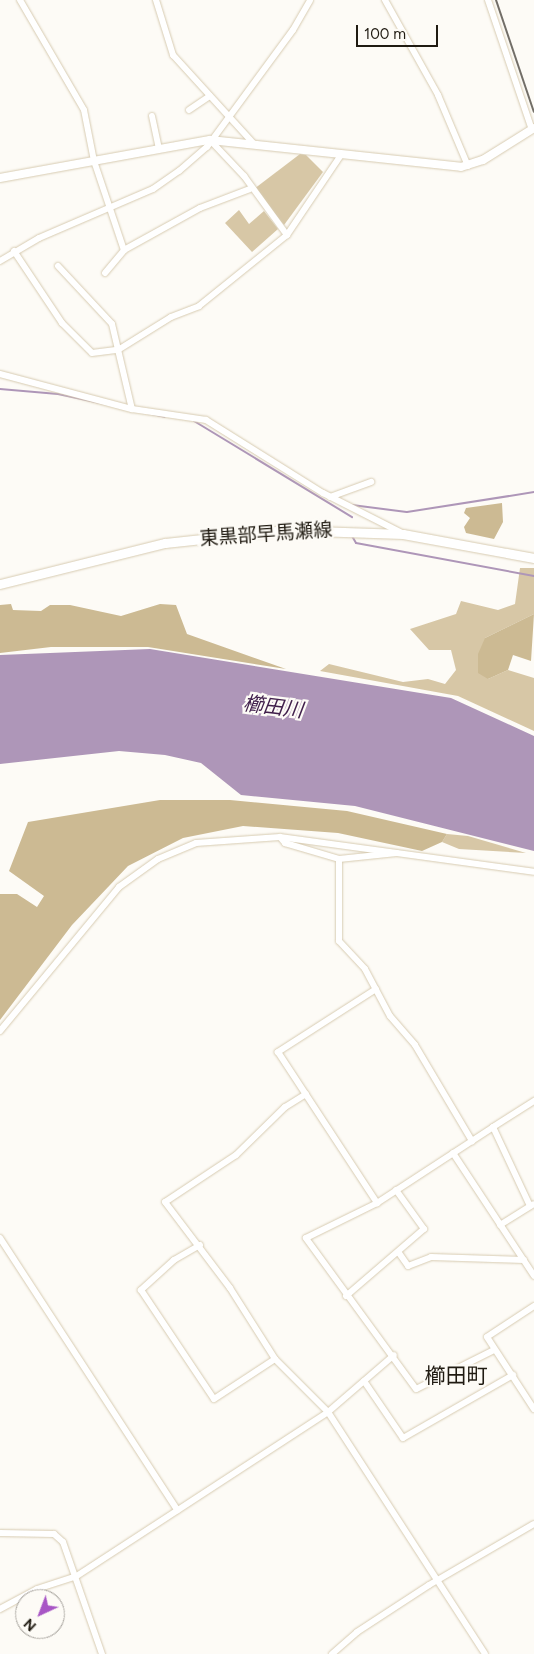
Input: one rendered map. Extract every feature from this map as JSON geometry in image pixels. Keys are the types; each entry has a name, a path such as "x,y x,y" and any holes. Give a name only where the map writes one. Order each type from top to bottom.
{"main road":[{"name":"東黒部早馬瀬線","path":"0,584 204,536 320,529 403,534 534,558"}],"street":[{"path":"20,0 84,110 94,160 109,210 124,250"},
{"path":"156,0 173,55 227,117 253,143"},
{"path":"0,261 14,251 109,210 164,181 210,140 293,30 310,0"},
{"path":"385,0 438,95 468,166"},
{"path":"0,178 210,140 253,143 432,167 468,166 533,129 488,0"},
{"path":"189,110 210,96"},
{"path":"152,116 159,148"},
{"path":"210,140 244,176 250,189 287,235"},
{"path":"14,251 62,323 92,353 118,350 199,306 287,235 340,155"},
{"path":"105,273 124,250 200,208 250,189"},
{"path":"58,266 110,319 132,409"},
{"path":"0,374 132,409 206,420 330,497 403,534"},
{"path":"330,497 371,482"},
{"path":"280,837 284,843 339,858 398,853"},
{"path":"0,1031 81,928 142,868 196,843 280,837 534,872"},
{"path":"339,858 337,936 376,989 390,1016 416,1045 472,1141"},
{"path":"376,989 278,1052 377,1203"},
{"path":"306,1094 236,1155 165,1202 200,1245 275,1359 328,1412 484,1654"},
{"path":"494,1350 419,1390 394,1355 346,1296 306,1238 377,1203 534,1101"},
{"path":"494,1127 532,1204 500,1225"},
{"path":"453,1153 534,1276"},
{"path":"346,1296 399,1253 424,1229 396,1190"},
{"path":"0,1238 177,1510"},
{"path":"200,1245 174,1260 141,1290 214,1399 275,1359"},
{"path":"399,1253 408,1266 430,1257 524,1260"},
{"path":"534,1306 489,1334 494,1350 513,1375 534,1409"},
{"path":"0,1609 37,1589 75,1577 328,1412 394,1355"},
{"path":"364,1381 403,1438 513,1375"},
{"path":"332,1654 357,1632 437,1581 534,1524"},
{"path":"0,1533 54,1534 65,1546 102,1654"}],"shaded area":[{"path":"300,154 306,155 323,172 284,225 254,189"},
{"path":"239,210 249,224 264,211 278,229 252,252 225,223"},
{"path":"502,503 503,522 494,539 466,533 464,527 470,518 464,513 466,508"},
{"path":"520,568 534,568 534,614 485,638 488,679 508,670 534,678 534,731 458,696 320,671 329,664 403,682 428,679 445,684 456,670 451,650 429,650 410,629 456,614 461,601 498,610 515,604"},
{"path":"11,604 13,610 41,611 50,605 70,605 121,616 160,604 176,605 187,634 286,669 148,647 51,647 0,653 0,605"},
{"path":"534,614 531,661 513,655 508,670 488,679 478,673 478,654 485,638"},
{"path":"160,800 230,800 347,811 447,834 442,842 422,851 338,833 243,826 183,838 128,866 72,925 0,1020 0,894 17,894 37,907 44,896 9,871 28,822"},
{"path":"447,834 468,836 526,853 459,849 442,842"}],"water":[{"name":"櫛田川","path":"150,649 451,698 534,736 534,851 355,806 241,795 201,763 165,755 119,751 0,764 0,655"}],"waterway":[{"path":"0,389 58,394 165,417"},
{"path":"194,421 352,517"},
{"path":"352,505 407,512 534,492"},
{"path":"352,536 356,543 534,576"}],"railway":[{"path":"496,0 534,112"}],"district":[{"name":"櫛田町","path":"456,1376"}]}
